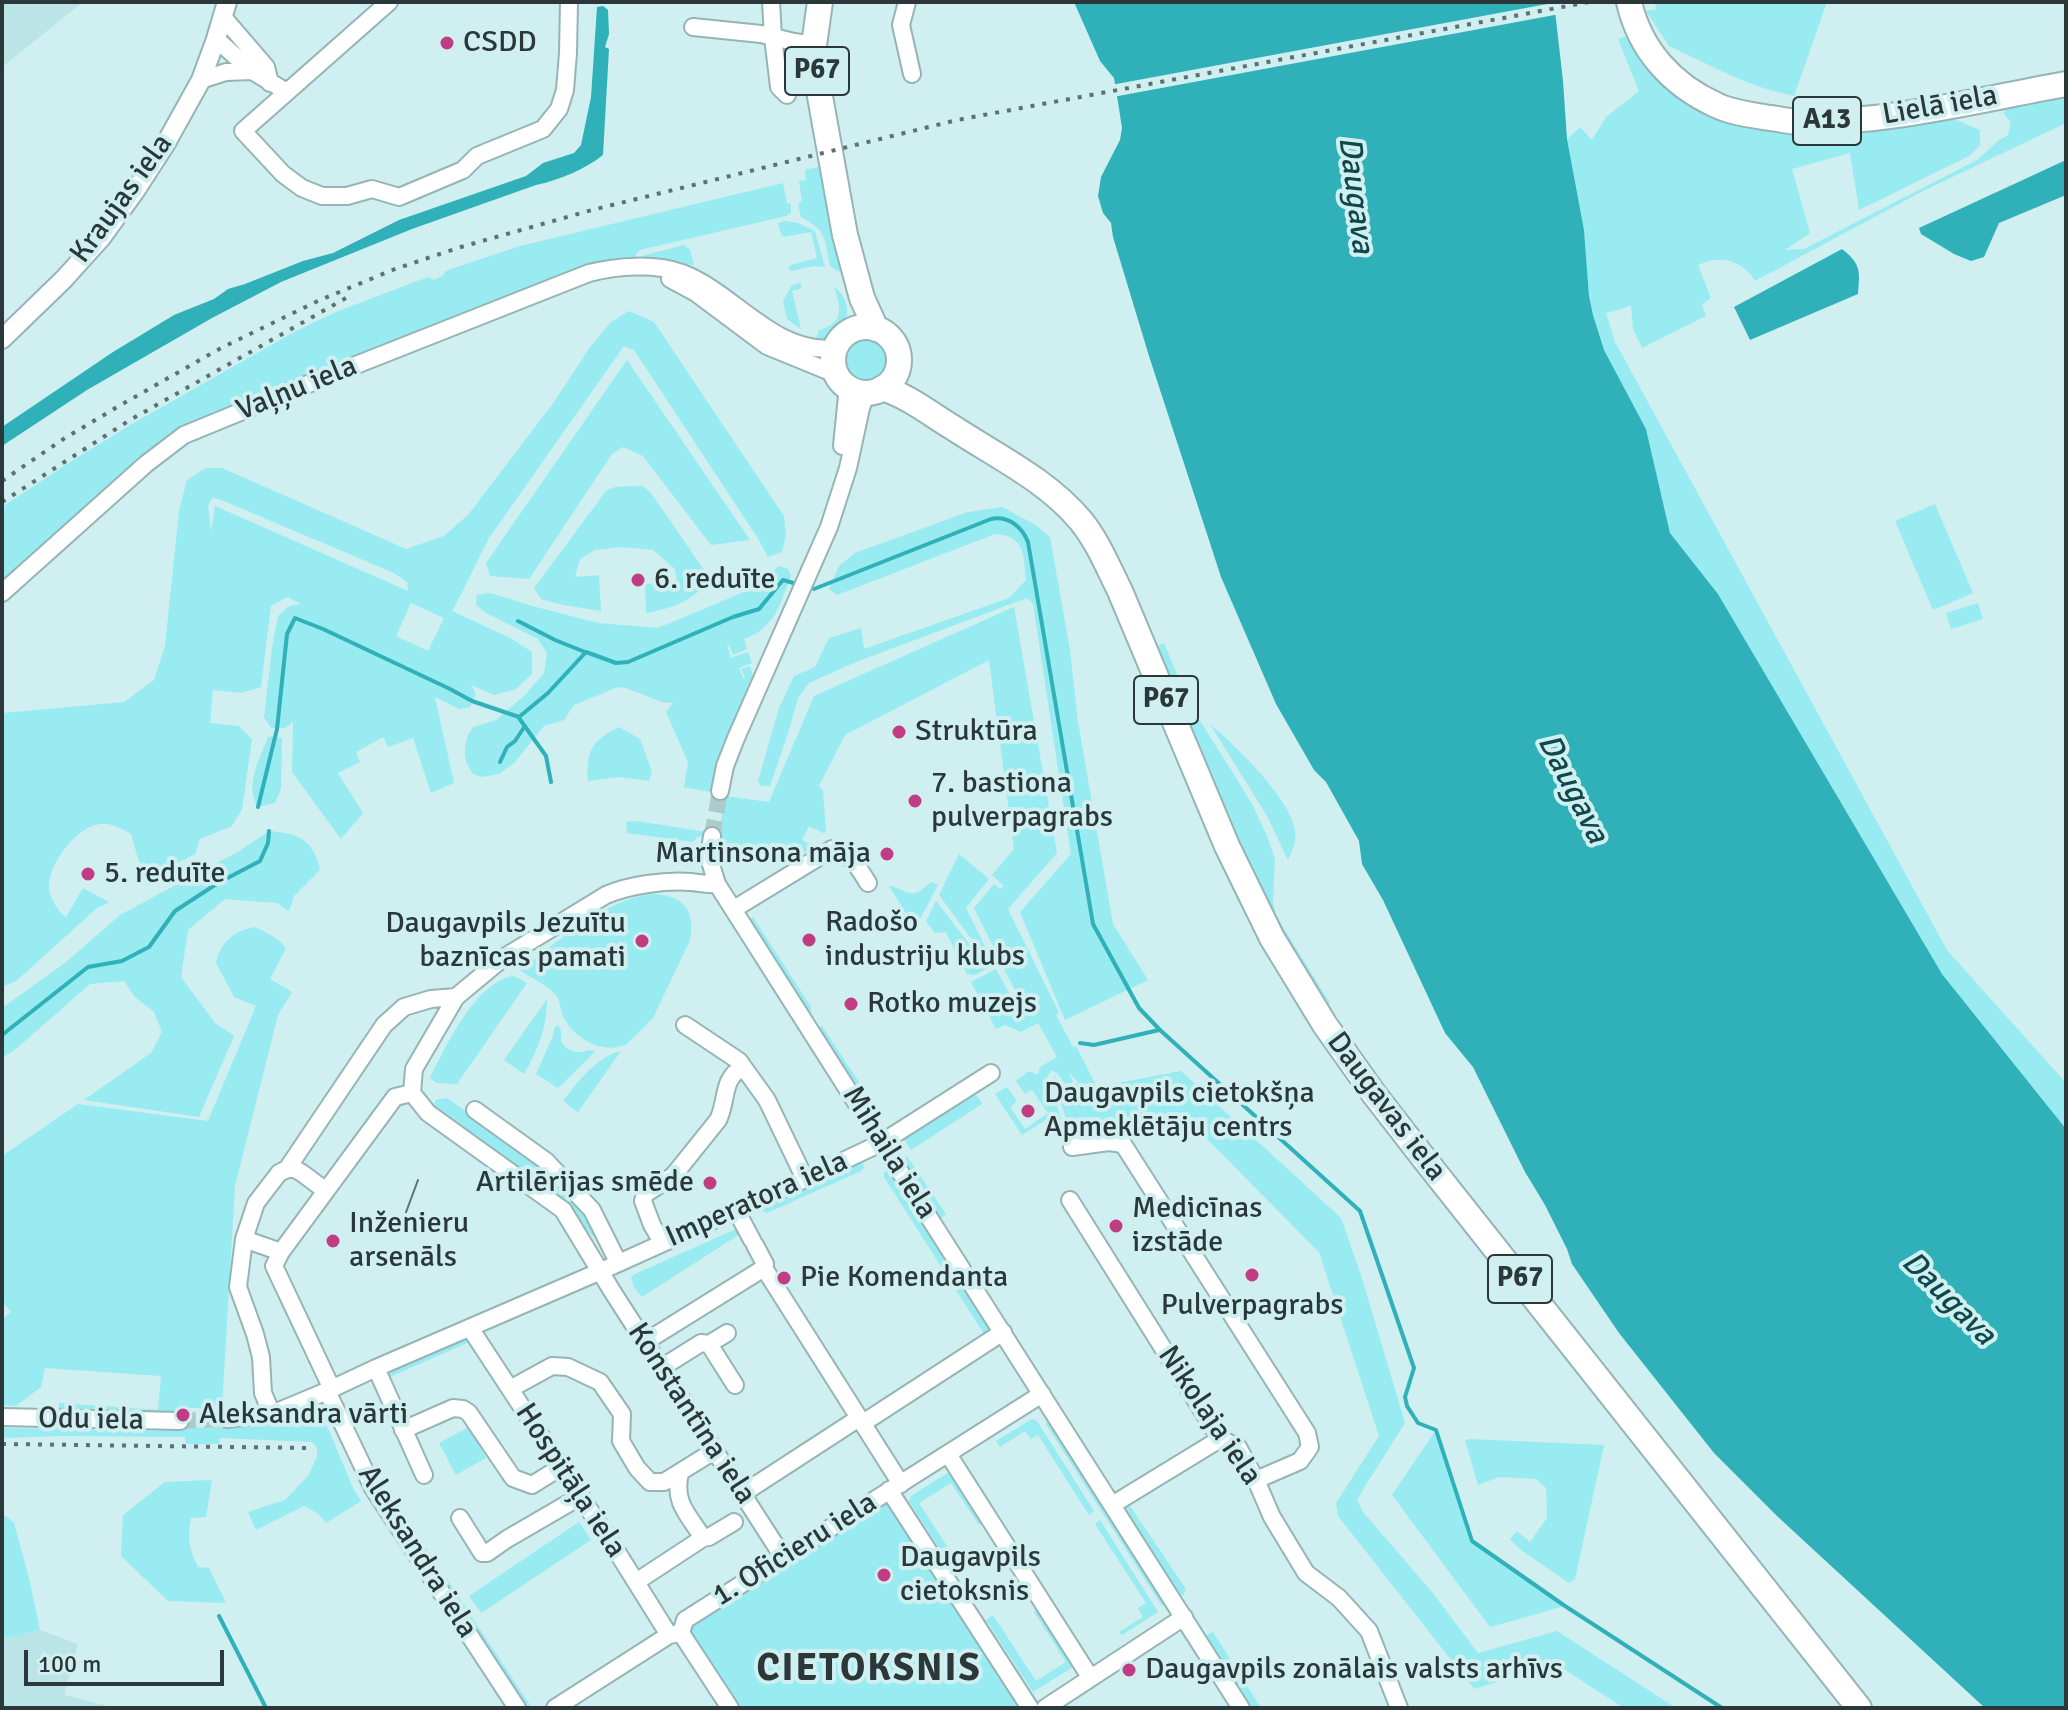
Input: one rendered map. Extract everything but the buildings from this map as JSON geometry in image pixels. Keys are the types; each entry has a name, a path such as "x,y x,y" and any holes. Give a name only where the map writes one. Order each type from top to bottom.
{"main road":[{"name":"P67","path":"820,2 814,45 819,91 845,235 862,298 876,329 887,334 895,344 899,358 866,382 834,363 852,311 845,235"},
{"name":"Lielā iela","path":"1629,2 1639,33 1666,72 1719,107 1758,116 1797,122 1876,118 2066,84"},
{"path":"843,340 864,328 876,329"},
{"name":"Daugavas iela","path":"866,382 925,396 1065,505 1082,522 1099,547 1120,591 1241,879 1281,955 1325,1025 1426,1161 1859,1708"}],"street":[{"path":"389,2 243,131 283,174 302,188 322,196 347,196 372,189 399,197 463,170 477,156 543,129 559,109 565,90 569,2"},
{"path":"771,2 779,87 787,95"},
{"path":"907,2 901,25 912,74"},
{"path":"225,10 266,67 270,83"},
{"name":"Kraujas iela","path":"2,339 101,238 143,179 201,80 225,10"},
{"path":"693,27 761,34 814,45"},
{"path":"216,39 252,71 287,92"},
{"path":"201,80 226,72 252,71"},
{"name":"Vaļņu iela","path":"637,268 686,287 767,346 866,382"},
{"name":"Vaļņu iela","path":"2,593 146,464 184,435 569,280 606,269 662,268 679,272 715,290 782,338 813,348 843,340"},
{"path":"720,791 725,766 736,738 820,548 838,496 866,382"},
{"name":"Mihaila iela","path":"712,836 709,858 717,884 1241,1708"},
{"path":"734,909 832,849 855,861 868,883"},
{"path":"601,1271 563,1210 428,1113 412,1093 414,1069 456,997 503,958 606,895 624,888 663,884 717,884"},
{"path":"287,1169 384,1025 404,1007 431,999 456,997"},
{"path":"685,1025 739,1061 767,1100 805,1179"},
{"path":"662,1242 643,1201 645,1194 673,1176 718,1120 723,1110 728,1079 743,1067"},
{"name":"Imperatora iela","path":"330,1390 881,1143 991,1073"},
{"path":"244,1239 281,1252 395,1097 412,1093"},
{"path":"475,1110 546,1161 565,1181 592,1210 618,1262"},
{"path":"1072,1147 1109,1142 1123,1144 1307,1433 1310,1447 1300,1461 1256,1480"},
{"path":"272,1414 263,1393 261,1357 255,1334 238,1287 244,1239 256,1203 279,1173 295,1169 326,1191"},
{"name":"Nikolaja iela","path":"1070,1200 1220,1439 1238,1447 1272,1517 1306,1573 1339,1598 1369,1631 1399,1708"},
{"path":"736,1210 765,1264 764,1268 861,1421 895,1487 1030,1708"},
{"name":"Aleksandra iela","path":"281,1252 274,1266 373,1488 517,1708"},
{"path":"645,1342 764,1268"},
{"name":"Konstantīna iela","path":"601,1271 783,1557"},
{"name":"Hospitāļa iela","path":"470,1328 636,1582 730,1708"},
{"path":"742,1494 1003,1332"},
{"path":"661,1368 701,1343 709,1344 727,1333"},
{"path":"709,1344 735,1385"},
{"path":"510,1389 552,1366 568,1367 600,1382 622,1414 621,1441 643,1477 650,1482 664,1482 714,1451"},
{"path":"376,1368 424,1475"},
{"path":"227,1419 272,1414 330,1390"},
{"name":"1. Oficieru iela","path":"555,1708 675,1634 685,1620 1042,1394"},
{"path":"403,1430 453,1408 463,1409 469,1413 513,1478 532,1485 561,1467"},
{"name":"Odu iela","path":"2,1417 180,1421"},
{"path":"1112,1505 1220,1439"},
{"path":"948,1454 1090,1677"},
{"path":"680,1473 678,1498 703,1538"},
{"path":"460,1518 482,1553 487,1553 581,1496"},
{"path":"636,1582 703,1538 734,1522"},
{"path":"1045,1708 1184,1617"}],"shaded area":[{"path":"2,2 83,2 2,67"},
{"path":"1655,2 1827,2 1794,96 1734,77 1669,46 1646,11 1656,9"},
{"path":"1629,35 1716,114 1951,118 1980,130 1980,145 1969,156 1859,210 1850,153 1792,169 1810,233 1785,250 1804,249 1977,160 2008,135 2011,122 2004,114 2008,105 2066,90 2066,123 1923,191 1755,281 1743,268 1730,261 1714,260 1698,265 1711,298 1702,304 1706,316 1642,348 1633,329 1631,306 1606,313 1615,342 1947,950 2066,1083 2066,1129 1942,974 1718,594 1670,533 1646,429 1604,350 1593,315 1584,230 1567,139 1580,127 1592,140 1606,117 1639,91 1618,39"},
{"path":"822,166 832,233 842,270 839,272 830,266 820,232 801,217 798,204 802,201 799,181 806,180 805,170"},
{"path":"783,183 787,203 791,204 791,213 786,216 640,250 635,260 576,269 200,421 2,583 2,507 132,424 296,331 336,312 428,277 434,280 444,275 445,271 520,246"},
{"path":"785,221 815,231 825,267 791,271 788,268 817,258 811,232 784,237 778,223"},
{"path":"684,245 690,250 694,265 642,260 645,255"},
{"path":"800,283 802,288 792,291 801,329 787,319 783,301 791,286"},
{"path":"834,286 846,303 846,318 837,333 820,344 815,342 819,330 834,323 839,313"},
{"path":"629,311 654,322 784,516 786,535 782,552 768,557 634,350 624,346 489,538 452,611 512,639 532,652 532,674 516,689 494,695 471,685 476,694 470,707 459,709 435,697 454,783 431,793 413,738 388,747 383,737 356,752 360,762 338,773 363,813 341,839 292,772 293,722 285,728 271,728 264,717 278,616 289,606 301,604 287,597 271,606 261,687 242,693 213,690 210,723 239,726 252,739 242,809 232,826 200,839 195,854 154,870 139,862 131,834 122,829 98,824 79,834 64,850 53,869 49,883 52,900 66,917 83,888 109,902 97,908 16,981 2,987 2,713 124,702 154,680 165,646 179,511 187,480 206,468 222,468 406,549 444,536 468,515 611,322","holes":["212,498 394,573 407,582 408,591 215,506 211,532 208,505","411,603 444,618 428,651 396,636"]},
{"path":"867,337 883,344 890,360 883,376 867,383 851,376 844,360 851,344"},
{"path":"627,360 750,540 711,545 643,456 623,447 612,454 529,579 490,576 486,563"},
{"path":"642,486 651,493 711,580 682,602 646,613 645,584 677,582 675,569 653,550 622,547 595,550 580,559 575,577 599,575 601,611 541,599 534,588 606,491 615,487"},
{"path":"1935,504 1973,593 1933,610 1895,521"},
{"path":"1002,507 1034,524 1050,537 1113,924 1148,980 1065,1020 1020,912 1071,854 1033,604 1027,598 856,662 809,683 798,698 770,786 761,786 758,781 779,708 794,676 815,667 829,638 861,628 864,649 1009,598 1026,580 1018,543 995,534 837,595 829,589 839,566 855,553 968,512"},
{"path":"778,566 788,569 791,576 770,622 744,639 747,649 733,655 727,645 731,658 748,652 752,663 739,668 743,678 741,669 750,666 753,676 719,754 710,792 684,787 688,762 666,712 673,703 618,687 574,705 564,720 544,726 514,763 499,774 482,777 473,774 465,756 468,735 473,727 496,720 524,696 544,673 547,653 538,639 476,605 477,595 491,593 598,623 658,628 763,584"},
{"path":"1978,603 1983,619 1951,629 1946,613"},
{"path":"1014,607 1057,853 1008,909 1059,1013 1056,1015 1097,1087 1181,1071 1341,1218 1405,1423 1357,1499 1363,1512 1432,1592 1478,1653 1557,1631 1676,1708 1624,1708 1556,1664 1474,1689 1338,1516 1336,1503 1379,1436 1319,1252 1181,1113 1070,1130 1053,1080 1055,1076 1069,1089 1078,1082 1068,1071 1073,1081 1069,1086 1052,1070 1047,1077 1065,1130 1055,1114 1022,1135 995,1094 1007,1087 1017,1101 1010,1107 1025,1129 1048,1113 1032,1090 1025,1094 1016,1081 1029,1071 1038,1075 1040,1067 1057,1057 1038,1023 1021,1032 1005,1025 996,1029 971,982 996,969 1014,1007 1018,1009 1023,1006 1002,965 1012,959 1009,956 1000,960 974,908 994,884 1000,889 1004,886 992,875 1014,849 989,660 845,735 819,786 823,790 826,832 809,826 802,840 810,844 810,849 787,864 777,855 763,864 754,849 727,847 725,840 718,837 725,796 769,802 814,696"},
{"path":"1164,643 1190,705 1253,806 1267,836 1275,859 1273,901 1276,916 1330,1003 1324,1008 1259,892 1168,680 1157,646"},
{"path":"1210,724 1247,758 1283,803 1291,817 1295,834 1288,860 1267,816"},
{"path":"619,727 640,739 652,771 649,781 619,777 588,781 588,761 593,748 602,737"},
{"path":"268,737 282,738 281,789 275,803 258,807 253,790 255,772"},
{"path":"626,822 706,832 693,842 627,833"},
{"path":"269,831 303,840 313,851 320,870 294,896 289,911 277,903 225,899 188,930 181,977 215,1023 234,1036 199,1117 84,1100 151,1053 162,1032 154,1012 135,997 124,981 90,984 2,1058 2,1008 65,963 120,915 241,850"},
{"path":"959,854 989,879 966,908 990,960 986,959 939,895"},
{"path":"931,882 938,885 918,923 913,925 889,886 913,893"},
{"path":"651,894 671,897 684,905 691,919 690,940 653,1018 627,1044 609,1048 591,1043 569,1026 556,995 520,970 598,914 632,898"},
{"path":"936,901 988,968 975,975 967,974 946,932 935,933 926,921"},
{"path":"753,917 811,1007 809,1013 750,919"},
{"path":"254,927 276,938 286,948 270,979 292,992 278,1015 235,1186 222,1408 180,1408 176,1414 59,1410 59,1403 158,1410 161,1376 45,1368 41,1387 16,1406 2,1405 2,1319 11,1312 2,1301 2,1156 78,1104 208,1121 256,1006 234,997 216,963 229,939"},
{"path":"514,976 527,983 457,1084 437,1083 430,1078 475,1002 500,981"},
{"path":"547,999 541,1038 524,1074 504,1060"},
{"path":"558,1025 561,1042 568,1048 577,1052 595,1052 558,1088 536,1074"},
{"path":"822,1026 878,1111 878,1116 818,1027"},
{"path":"621,1051 578,1112 563,1101 596,1064"},
{"path":"972,1094 982,1104 911,1150 903,1138"},
{"path":"447,1098 544,1165 597,1229 594,1237 440,1112 434,1104 436,1100"},
{"path":"907,1156 946,1214 940,1219 901,1160"},
{"path":"862,1161 864,1168 861,1171 767,1213 761,1211 761,1207"},
{"path":"888,1168 989,1325 986,1337 884,1177"},
{"path":"736,1229 741,1231 740,1234 642,1297 634,1287 631,1277 635,1274"},
{"path":"466,1336 474,1340 390,1377 391,1370"},
{"path":"303,1413 328,1428 361,1501 326,1523 319,1514 304,1506 256,1530 248,1512 285,1500 308,1476 317,1457 317,1448 312,1442 220,1438 219,1444 186,1444 185,1437 2,1438 2,1428 166,1431 180,1427 226,1428 227,1424 266,1423"},
{"path":"1032,1419 1037,1421 1094,1511 1089,1515 1038,1435 1031,1439 1025,1431 1000,1447 996,1441"},
{"path":"1048,1420 1166,1605 1162,1606 1046,1424"},
{"path":"469,1427 486,1458 456,1475 439,1443"},
{"path":"1436,1430 1472,1541 1565,1606 1490,1627 1392,1495"},
{"path":"1465,1440 1604,1445 1575,1579 1569,1583 1510,1539 1517,1531 1530,1542 1547,1518 1546,1488 1536,1479 1499,1477 1478,1485"},
{"path":"952,1470 985,1521 979,1525 951,1483 919,1503 963,1571 957,1575 950,1564 953,1561 947,1552 943,1554 909,1501 911,1496"},
{"path":"212,1480 206,1517 191,1518 190,1543 198,1567 209,1568 226,1603 168,1601 121,1556 123,1515 165,1482"},
{"path":"880,1503 892,1507 1020,1708 739,1708 692,1635 695,1622"},
{"path":"1128,1503 1186,1589 1180,1597 1127,1514 1125,1506"},
{"path":"2,1516 14,1523 40,1630 10,1638 2,1636"},
{"path":"1100,1520 1158,1612 1122,1635 1119,1632 1143,1617 1138,1608 1146,1603 1095,1524"},
{"path":"579,1522 591,1540 481,1613 469,1596"},
{"path":"419,1537 532,1708 527,1708 416,1539"},
{"path":"1041,1608 1076,1665 1033,1692 986,1620 993,1615 1036,1681 1066,1662 1034,1612"},
{"path":"40,1630 78,1644 64,1695 116,1708 2,1708 2,1636 10,1638"},
{"path":"1213,1632 1261,1708 1251,1708 1205,1636"}],"water":[{"name":"Daugava","path":"1074,2 1554,2 1567,139 1584,230 1593,315 1604,350 1646,429 1670,533 1718,594 1942,974 2066,1129 2066,1708 1985,1708 1777,1516 1714,1453 1619,1333 1572,1264 1473,1067 1445,1033 1383,900 1362,864 1359,841 1276,704 1221,577 1149,356 1111,223 1103,213 1098,196 1101,177 1120,140 1122,128 1114,78 1100,61"},
{"path":"603,6 608,10 609,34 605,47 609,49 603,155 562,177 412,229 281,282 87,390 2,446 2,427 174,315 214,299 228,289 333,253 399,220 526,176 543,163 574,153 581,145 591,97 597,7"},
{"path":"2066,160 2066,195 1999,223 1984,257 1971,261 1921,234 1919,228"},
{"path":"1842,249 1858,268 1858,294 1750,340 1734,307"}],"pier":[{"path":"1558,2 1560,14 1113,97 1111,85"}],"waterway":[{"path":"814,589 991,519 1014,523 1022,532 1028,542 1093,924 1139,1008 1360,1211 1414,1368 1405,1397 1407,1406 1418,1423 1436,1430 1472,1541 1722,1708"},
{"path":"258,807 277,729 287,634 295,618 472,701 519,717 548,693 586,652 616,663 628,662 759,609 783,580 797,584"},
{"path":"518,621 585,652"},
{"path":"519,718 546,756 551,782"},
{"path":"500,762 507,747 525,726"},
{"path":"2,1035 88,967 122,961 149,947 175,911 260,861 268,843 269,831"},
{"path":"1080,1043 1094,1045 1159,1030"},
{"path":"219,1616 266,1708"}],"tunnel":[{"path":"712,836 720,791"},
{"path":"180,1421 227,1419"}],"tram line":[{"path":"405,1215 418,1180"}],"railway":[{"path":"2,481 65,438 221,348 320,300 395,269 461,247 592,210 957,120 1589,2"},
{"path":"2,502 130,420 346,298"},
{"path":"2,1444 311,1448"}],"place":[{"name":"CSDD","path":"447,43"},
{"name":"6. reduīte","path":"638,580"},
{"name":"Struktūra","path":"899,732"},
{"name":"7. bastiona pulverpagrabs","path":"915,801"},
{"name":"Martinsona māja","path":"887,854"},
{"name":"5. reduīte","path":"88,874"},
{"name":"Radošo industriju klubs","path":"809,940"},
{"name":"Daugavpils Jezuītu baznīcas pamati","path":"642,941"},
{"name":"Rotko muzejs","path":"851,1004"},
{"name":"Daugavpils cietokšņa Apmeklētāju centrs","path":"1028,1111"},
{"name":"Artilērijas smēde","path":"710,1183"},
{"name":"Medicīnas izstāde","path":"1116,1226"},
{"name":"Inženieru arsenāls","path":"333,1241"},
{"name":"Pulverpagrabs","path":"1252,1275"},
{"name":"Pie Komendanta","path":"784,1278"},
{"name":"Aleksandra vārti","path":"183,1415"},
{"name":"Daugavpils cietoksnis","path":"884,1575"},
{"name":"Daugavpils zonālais valsts arhīvs","path":"1129,1670"}],"district":[{"name":"CIETOKSNIS","path":"869,1670"}]}
